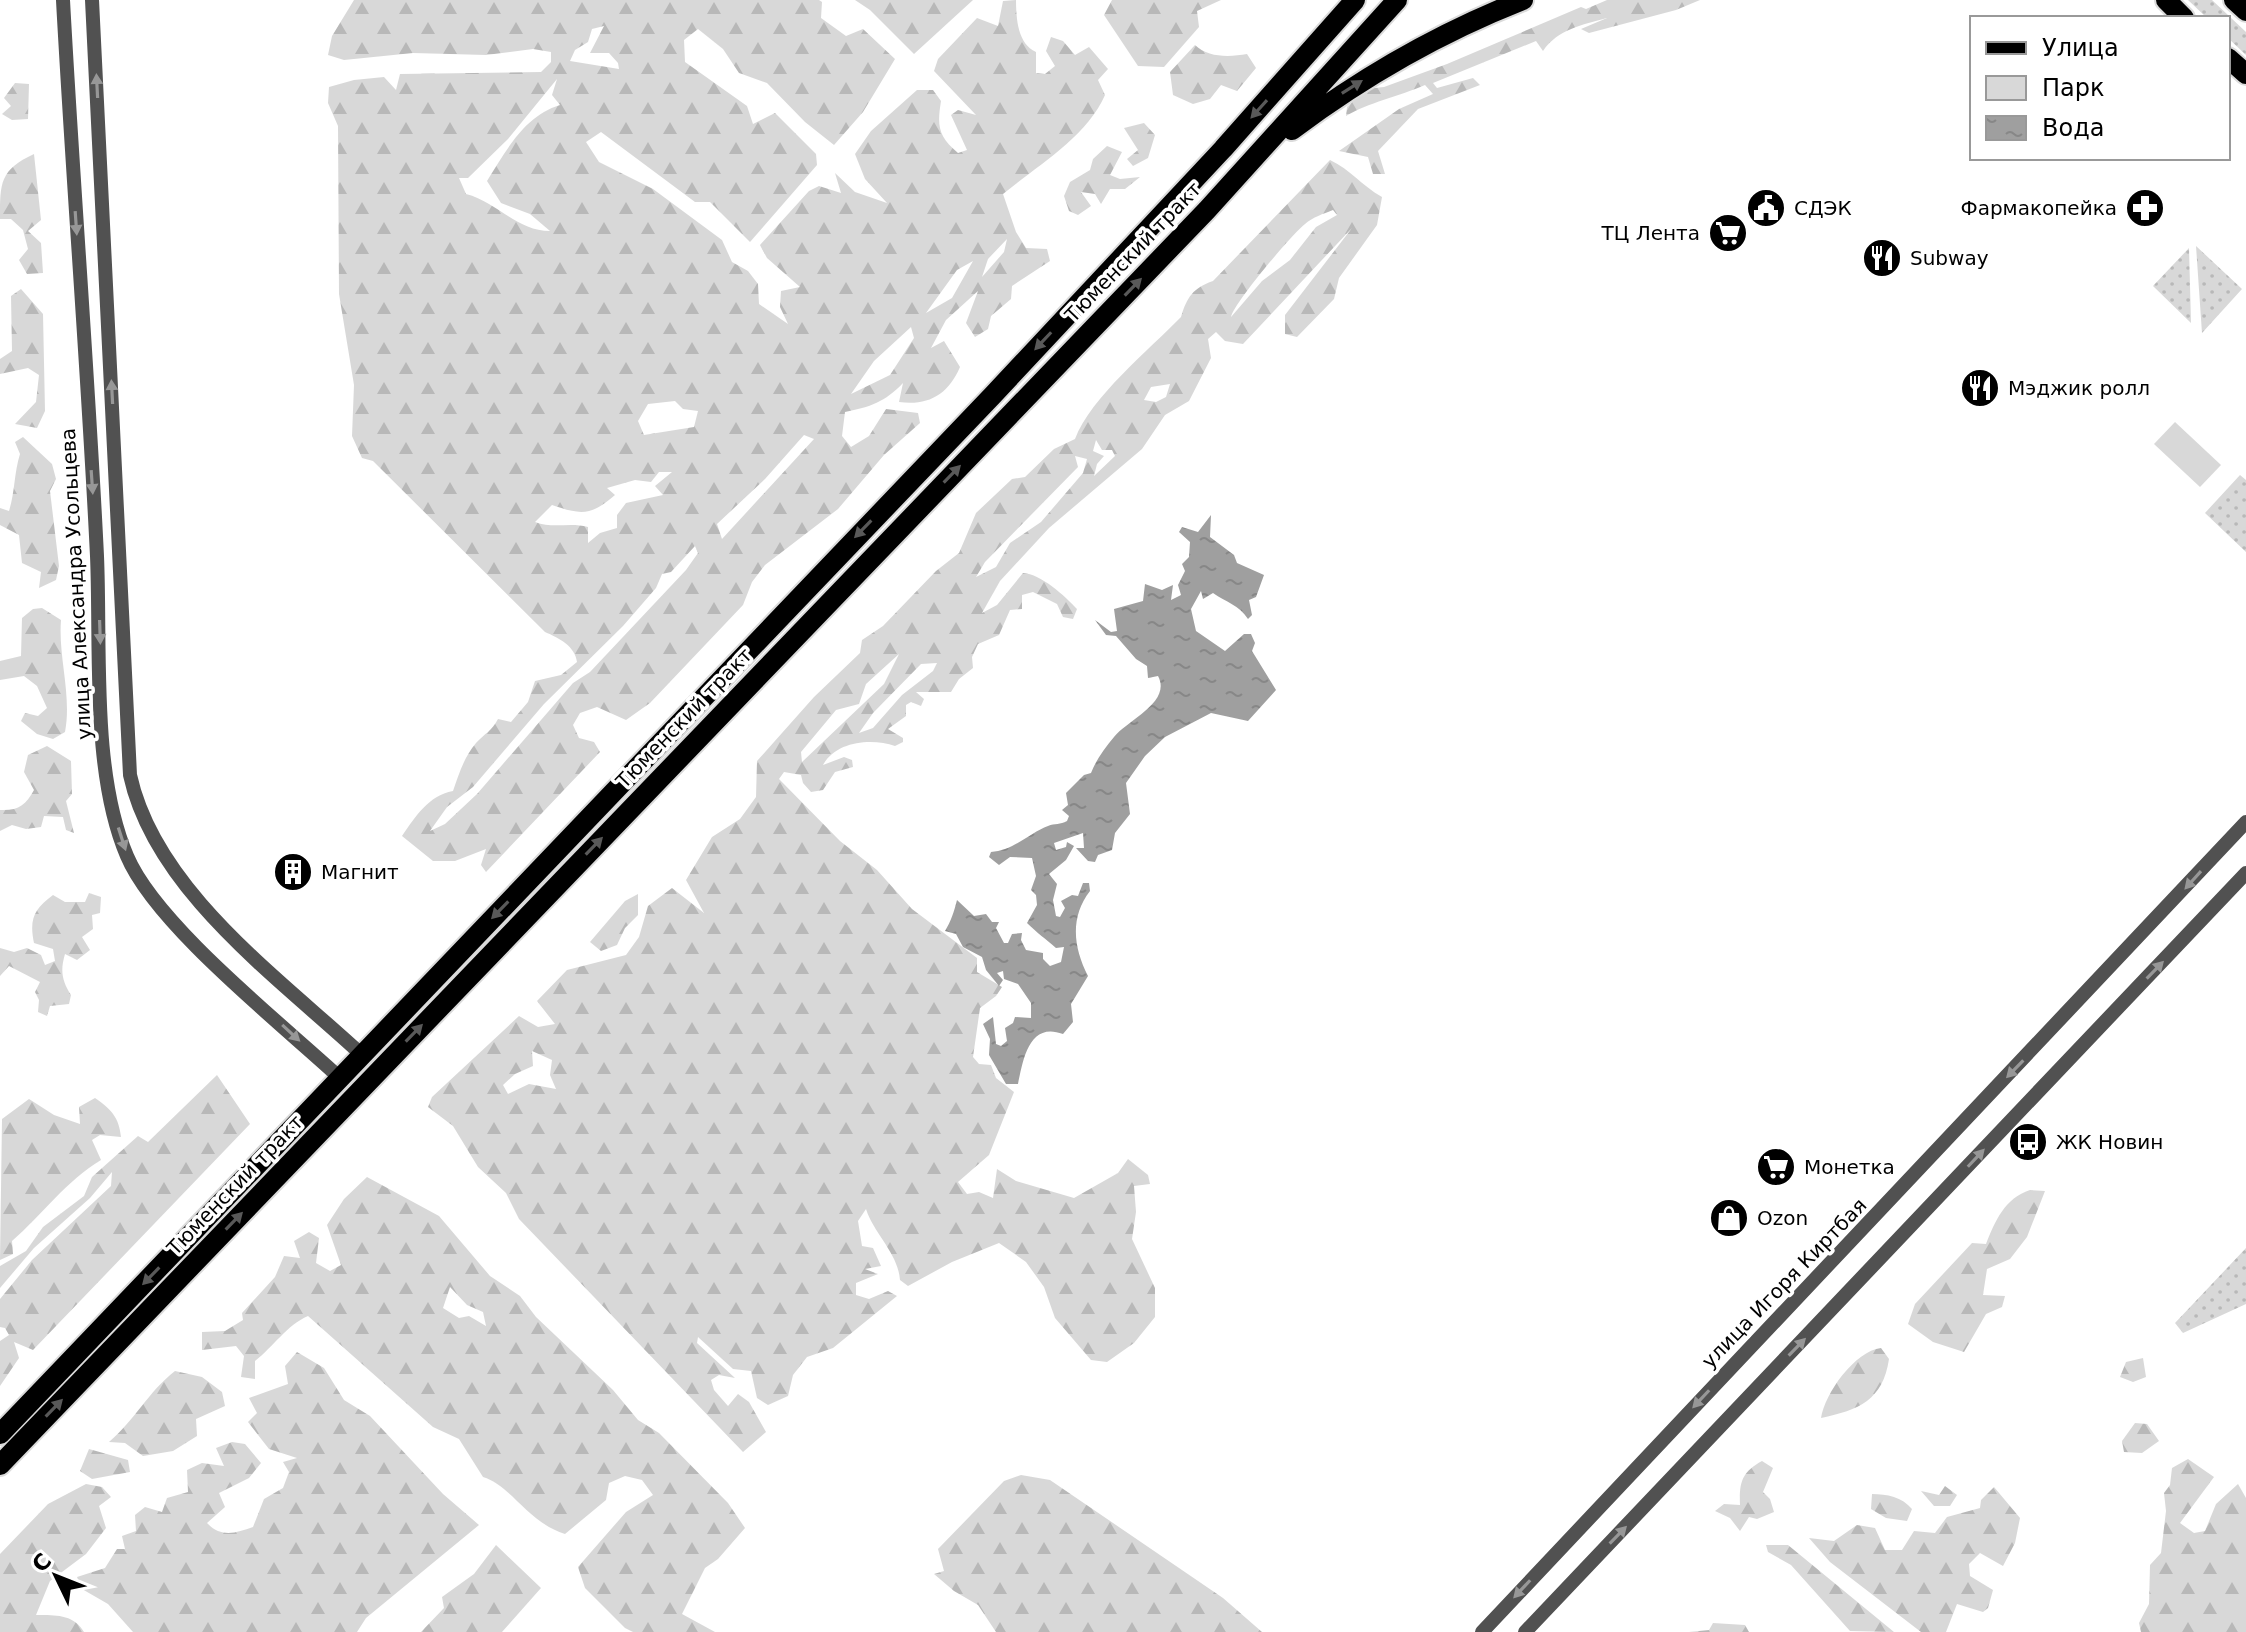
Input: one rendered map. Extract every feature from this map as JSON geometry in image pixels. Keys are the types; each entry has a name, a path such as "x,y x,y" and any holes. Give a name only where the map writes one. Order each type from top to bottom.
{"main road":[{"name":"Тюменский тракт","path":"0,1465 1207,210 1397,0"},
{"path":"1207,210 1285,135 1336,97 1438,36 1523,0"},
{"path":"2166,0 2182,16"},
{"path":"2234,0 2246,11"},
{"name":"Тюменский тракт","path":"0,1434 993,395 1233,138 1352,3"},
{"path":"2230,60 2246,74"}],"street":[{"name":"улица Александра Усольцева","path":"63,0 97,554 105,763 112,811 128,858 159,903 202,950 340,1078"},
{"path":"92,0 130,775 138,808 166,863 192,894 362,1055"},
{"name":"улица Игоря Киртбая","path":"1482,1632 2246,822"},
{"path":"1525,1632 2246,873"}],"green space":[{"path":"354,0 819,0 822,2 821,18 846,36 863,29 895,59 863,112 834,145 805,122 767,83 739,73 723,49 698,29 684,40 685,62 747,106 753,124 775,113 816,154 817,165 750,242 710,202 695,202 601,132 586,142 599,162 653,189 722,240 732,262 748,271 758,284 759,304 788,324 780,307 781,291 800,287 767,258 760,245 809,191 819,186 841,193 835,173 855,192 887,203 865,179 855,154 871,131 917,90 933,90 941,101 939,124 943,136 958,153 967,150 951,115 958,110 976,115 934,71 938,59 977,18 998,26 1003,1 1016,0 1022,37 1036,52 1036,73 1045,74 1055,66 1046,51 1051,37 1063,41 1075,55 1089,47 1108,69 1098,80 1105,95 1086,125 1060,150 1003,194 1016,232 1026,248 1047,249 1050,261 1012,286 1011,299 991,316 988,329 975,337 966,323 978,291 946,320 931,348 944,341 960,367 943,391 928,400 899,402 903,383 877,403 845,412 842,436 851,447 869,436 886,409 918,413 920,423 884,455 838,509 765,565 752,582 743,605 650,703 626,720 597,707 580,713 573,725 579,738 594,742 600,752 486,872 481,865 486,849 455,861 433,861 402,836 430,802 453,791 472,748 498,719 511,722 528,702 535,681 561,675 577,662 576,656 561,640 545,632 373,461 362,458 352,436 354,385 339,294 338,126 328,103 329,87 354,80 384,77 396,90 400,74 541,72 551,62 551,52 533,49 486,55 413,53 344,60 328,55 332,36","holes":["604,26 590,53 609,53 619,69 570,61 575,50 588,42 592,29","557,79 552,95 560,105 547,110 526,126 487,181 501,203 530,214 550,231 527,226 466,194 459,178 468,178 508,139","1007,239 1004,252 982,277 988,259","973,261 952,298 926,313 957,270","911,327 914,338 890,375 851,394 874,361","675,401 683,409 698,411 694,427 644,435 638,421 648,404","804,435 814,439 722,539 717,524 765,479","659,472 672,472 655,486 663,495 626,503 617,515 617,528 600,533 588,543 588,527 535,522 552,505 578,512 599,507 615,495 607,488 635,480 651,482","695,546 698,553 686,570 590,672 573,683 477,794 445,824 430,831 447,807 473,787 544,704 623,626 656,588 662,574 671,572"]},
{"path":"855,0 973,0 914,54 870,10"},
{"path":"1112,0 1221,0 1197,11 1199,27 1164,67 1138,66 1104,15"},
{"path":"1607,0 1700,0 1676,10 1589,33 1581,29 1607,18 1580,26 1563,33 1543,51 1536,41 1433,83 1437,88 1473,78 1480,85 1418,109 1378,151 1385,174 1373,174 1368,157 1339,151 1399,109 1433,94 1425,85 1346,116 1347,107 1365,89 1384,87 1447,64 1581,7 1586,9"},
{"path":"2188,0 2212,0 2229,16 2205,16"},
{"path":"2230,17 2246,32 2246,55 2230,40"},
{"path":"1195,45 1213,54 1247,54 1256,68 1237,91 1221,85 1210,99 1193,104 1173,95 1170,72"},
{"path":"15,83 29,84 28,119 12,120 2,114 11,106 4,98"},
{"path":"1144,123 1155,135 1148,158 1133,166 1127,159 1138,150 1124,128"},
{"path":"1107,146 1122,152 1110,175 1120,179 1140,177 1125,189 1110,189 1101,204 1095,194 1081,192 1091,206 1078,215 1069,211 1064,196 1070,182 1090,170 1093,159"},
{"path":"34,154 41,220 28,231 41,243 43,273 27,274 19,260 28,249 23,230 11,219 0,219 1,195 8,172"},
{"path":"1330,160 1382,197 1377,225 1339,278 1334,299 1297,337 1285,334 1285,315 1352,228 1243,344 1225,341 1216,332 1208,339 1211,358 1189,401 1165,415 1142,449 1049,528 1000,581 982,613 997,605 1023,573 1045,581 1066,598 1077,609 1073,619 1063,617 1057,604 1033,592 1022,595 1022,609 1010,610 999,635 978,644 972,657 973,668 959,679 951,692 916,692 924,699 921,706 911,702 906,705 906,716 888,729 903,738 903,742 895,746 866,742 836,751 823,765 844,757 852,760 853,767 835,772 823,790 811,792 801,775 784,772 779,779 840,841 877,870 912,909 977,958 977,972 1002,987 980,1008 973,1057 979,1064 991,1065 996,1078 1014,1092 989,1155 958,1182 967,1194 979,1192 993,1198 997,1169 1016,1181 1074,1198 1118,1173 1128,1159 1148,1175 1150,1184 1134,1186 1136,1212 1132,1239 1155,1288 1155,1317 1134,1343 1107,1362 1091,1360 1055,1318 1044,1287 1026,1262 999,1243 952,1262 908,1286 900,1280 895,1261 866,1209 858,1221 862,1246 873,1248 881,1266 865,1269 878,1274 856,1283 856,1295 869,1299 888,1291 897,1296 833,1348 807,1357 793,1375 788,1396 768,1405 757,1398 751,1371 733,1369 698,1337 697,1343 735,1378 719,1375 711,1380 714,1390 728,1406 738,1394 749,1402 766,1432 743,1452 519,1219 506,1193 478,1167 453,1126 428,1107 432,1097 519,1016 538,1027 555,1024 537,1001 567,970 626,955 639,937 648,906 672,888 704,913 686,880 712,837 740,819 756,797 757,761 814,697 860,653 862,640 883,626 936,571 959,553 976,513 1012,479 1025,477 1054,449 1075,439 1107,391 1181,317 1192,294 1213,281","holes":["1333,210 1337,215 1316,227 1290,260 1262,281 1231,317 1252,284 1288,241 1315,218","1170,384 1166,397 1156,402 1144,400 1151,387","1096,440 1102,450 1112,450 1115,456 1094,476 1097,464 1104,456 1093,451","1075,456 1087,459 1083,473 1041,522 1010,543 996,567 976,577 985,562 1078,467","899,654 884,684 802,762 801,752 836,710 859,704 866,684","937,663 933,671 902,695 873,728 859,733 873,713 921,664","532,1051 552,1060 550,1075 556,1089 529,1084 508,1094 503,1085 515,1074 533,1066"]},
{"path":"2196,246 2242,289 2202,333"},
{"path":"2189,248 2191,323 2153,286"},
{"path":"21,289 43,314 45,411 37,428 15,424 36,402 39,375 28,368 0,374 0,359 12,351 11,296"},
{"path":"2175,422 2221,465 2200,487 2154,444"},
{"path":"23,437 52,464 56,479 50,491 59,566 56,580 39,588 41,572 22,563 19,535 0,525 0,508 9,511 20,454 15,442"},
{"path":"2240,475 2246,480 2246,552 2205,513"},
{"path":"42,608 61,620 67,718 65,732 53,739 37,734 21,721 25,713 38,716 47,708 37,686 24,676 0,680 0,661 21,656 22,618 33,609"},
{"path":"47,746 71,761 72,794 66,801 74,833 66,830 63,817 44,816 41,827 26,829 12,825 0,831 0,810 21,806 34,790 24,772 28,755"},
{"path":"89,893 101,897 100,913 92,915 93,929 82,937 90,950 77,960 65,954 62,971 71,995 69,1004 50,1006 47,1016 38,1012 39,1000 35,992 40,982 9,966 0,976 0,948 14,952 27,948 41,955 45,965 55,961 53,949 34,943 34,915 53,895 65,902 85,902"},
{"path":"638,894 638,915 625,928 617,945 601,951 590,942 625,901"},
{"path":"217,1075 250,1124 33,1350 14,1342 19,1358 0,1386 0,1341 9,1335 5,1328 0,1327 0,1299 32,1260 111,1186 112,1172 90,1198 34,1248 0,1288 0,1266 26,1251 43,1227 84,1196 92,1177 138,1136 148,1142"},
{"path":"95,1098 113,1114 121,1137 100,1135 92,1140 101,1160 55,1198 12,1241 13,1254 0,1260 2,1119 29,1099 54,1115 80,1124 79,1107"},
{"path":"367,1177 439,1216 490,1276 520,1296 536,1317 613,1390 638,1420 659,1433 728,1503 745,1528 718,1559 705,1568 682,1614 715,1632 633,1632 625,1628 585,1588 578,1567 626,1512 653,1495 642,1480 625,1476 609,1483 606,1500 565,1534 540,1521 503,1488 483,1477 459,1439 433,1427 308,1316 293,1325 255,1361 255,1379 241,1377 244,1356 236,1346 202,1350 202,1332 225,1331 243,1320 242,1313 275,1277 284,1256 300,1258 294,1241 309,1232 319,1238 316,1263 330,1271 341,1265 327,1225 344,1199","holes":["450,1287 467,1305 483,1312 486,1326 469,1316 459,1318 443,1308"]},
{"path":"2030,1190 2045,1191 2027,1237 2010,1259 1987,1269 1983,1295 2005,1296 2002,1307 1986,1314 1964,1352 1933,1342 1908,1324 1915,1304 1972,1243 1986,1244 2007,1205"},
{"path":"2246,1248 2246,1304 2183,1333 2175,1323"},
{"path":"1881,1348 1889,1359 1886,1373 1875,1394 1858,1407 1821,1418 1828,1397 1843,1375 1861,1357"},
{"path":"297,1352 324,1368 344,1400 370,1416 443,1494 479,1525 366,1618 357,1632 133,1632 108,1604 82,1589 77,1577 105,1568 117,1549 125,1549 122,1536 136,1531 135,1515 145,1507 162,1512 167,1498 188,1492 187,1470 202,1463 224,1466 216,1448 232,1442 245,1444 261,1463 249,1478 219,1493 225,1507 207,1523 223,1532 253,1527 264,1499 283,1488 289,1472 283,1462 297,1458 269,1449 248,1422 257,1413 249,1398 288,1384 285,1366"},
{"path":"2143,1358 2146,1377 2133,1382 2120,1377 2126,1362"},
{"path":"175,1371 202,1377 222,1392 225,1406 196,1419 197,1436 173,1451 143,1456 125,1443 109,1442 157,1388"},
{"path":"2135,1423 2147,1424 2159,1441 2142,1453 2124,1452 2122,1441"},
{"path":"89,1449 128,1460 130,1472 92,1479 80,1471"},
{"path":"2188,1459 2214,1477 2180,1523 2194,1533 2205,1531 2216,1504 2238,1484 2246,1498 2246,1632 2141,1632 2139,1623 2149,1604 2150,1565 2161,1553 2166,1511 2164,1493 2170,1485 2172,1468"},
{"path":"1762,1461 1773,1468 1763,1492 1770,1499 1774,1512 1757,1519 1749,1517 1740,1531 1730,1518 1715,1511 1724,1504 1740,1505 1743,1478"},
{"path":"1021,1475 1050,1480 1223,1598 1262,1632 996,1632 978,1605 934,1574 944,1571 938,1549 1004,1481"},
{"path":"86,1484 102,1487 111,1497 99,1506 106,1528 86,1554 50,1581 36,1615 69,1619 84,1632 0,1632 0,1554 48,1504"},
{"path":"1945,1486 1957,1495 1950,1506 1934,1506 1921,1491 1939,1495"},
{"path":"1994,1487 2020,1518 2015,1543 2003,1566 1980,1553 1969,1564 1970,1576 1993,1590 1988,1608 1983,1612 1957,1604 1946,1632 1921,1632 1830,1562 1809,1538 1834,1541 1857,1525 1875,1528 1885,1550 1902,1550 1914,1531 1935,1533 1947,1517 1980,1508 1981,1500"},
{"path":"1872,1494 1894,1497 1908,1505 1912,1509 1907,1521 1886,1518 1871,1509"},
{"path":"496,1545 541,1588 502,1632 421,1632 444,1608 442,1597 474,1574"},
{"path":"1766,1545 1788,1545 1894,1632 1850,1631 1791,1565 1768,1552"},
{"path":"1713,1623 1745,1625 1749,1632 1689,1632 1709,1630"}],"water":[{"path":"1211,515 1210,537 1234,555 1237,563 1264,575 1256,597 1249,600 1252,615 1248,619 1236,607 1213,593 1203,599 1201,591 1191,609 1196,631 1225,651 1244,634 1251,634 1255,643 1252,651 1276,690 1248,721 1211,713 1165,737 1145,756 1126,783 1130,814 1115,833 1112,850 1098,855 1095,862 1088,861 1076,848 1084,848 1083,833 1054,843 1056,850 1066,847 1067,842 1074,846 1066,860 1049,874 1057,884 1053,900 1056,916 1060,917 1065,908 1061,901 1072,895 1078,896 1083,883 1089,883 1090,891 1079,911 1076,932 1079,954 1088,976 1071,1004 1073,1022 1063,1034 1052,1031 1035,1038 1025,1054 1018,1084 1006,1084 989,1055 990,1039 983,1024 993,1017 996,1044 1001,1046 1007,1041 1005,1028 1013,1023 1015,1017 1031,1018 1031,1003 1018,984 1004,979 1003,971 997,973 1003,980 999,986 986,970 982,957 963,947 956,934 945,931 957,900 974,916 986,914 992,922 999,922 996,928 1004,943 1008,943 1012,934 1022,933 1021,940 1026,950 1043,953 1043,959 1050,966 1061,962 1064,947 1056,948 1027,923 1037,905 1036,895 1031,890 1036,876 1032,858 1010,857 999,865 989,857 991,852 1067,821 1069,816 1062,810 1068,805 1066,793 1084,775 1091,773 1114,737 1154,702 1161,685 1158,676 1148,678 1147,666 1136,659 1116,636 1106,635 1095,620 1111,632 1117,631 1114,609 1143,601 1145,584 1162,590 1173,585 1171,600 1181,595 1178,585 1185,571 1182,564 1189,557 1190,542 1179,532 1182,527 1198,532"}],"place":[{"name":"СДЭК","path":"1766,208"},
{"name":"Фармакопейка","path":"2145,208"},
{"name":"ТЦ Лента","path":"1728,233"},
{"name":"Subway","path":"1882,258"},
{"name":"Мэджик ролл","path":"1980,388"},
{"name":"Магнит","path":"293,872"},
{"name":"ЖК Новин","path":"2028,1142"},
{"name":"Монетка","path":"1776,1167"},
{"name":"Ozon","path":"1729,1218"}]}
